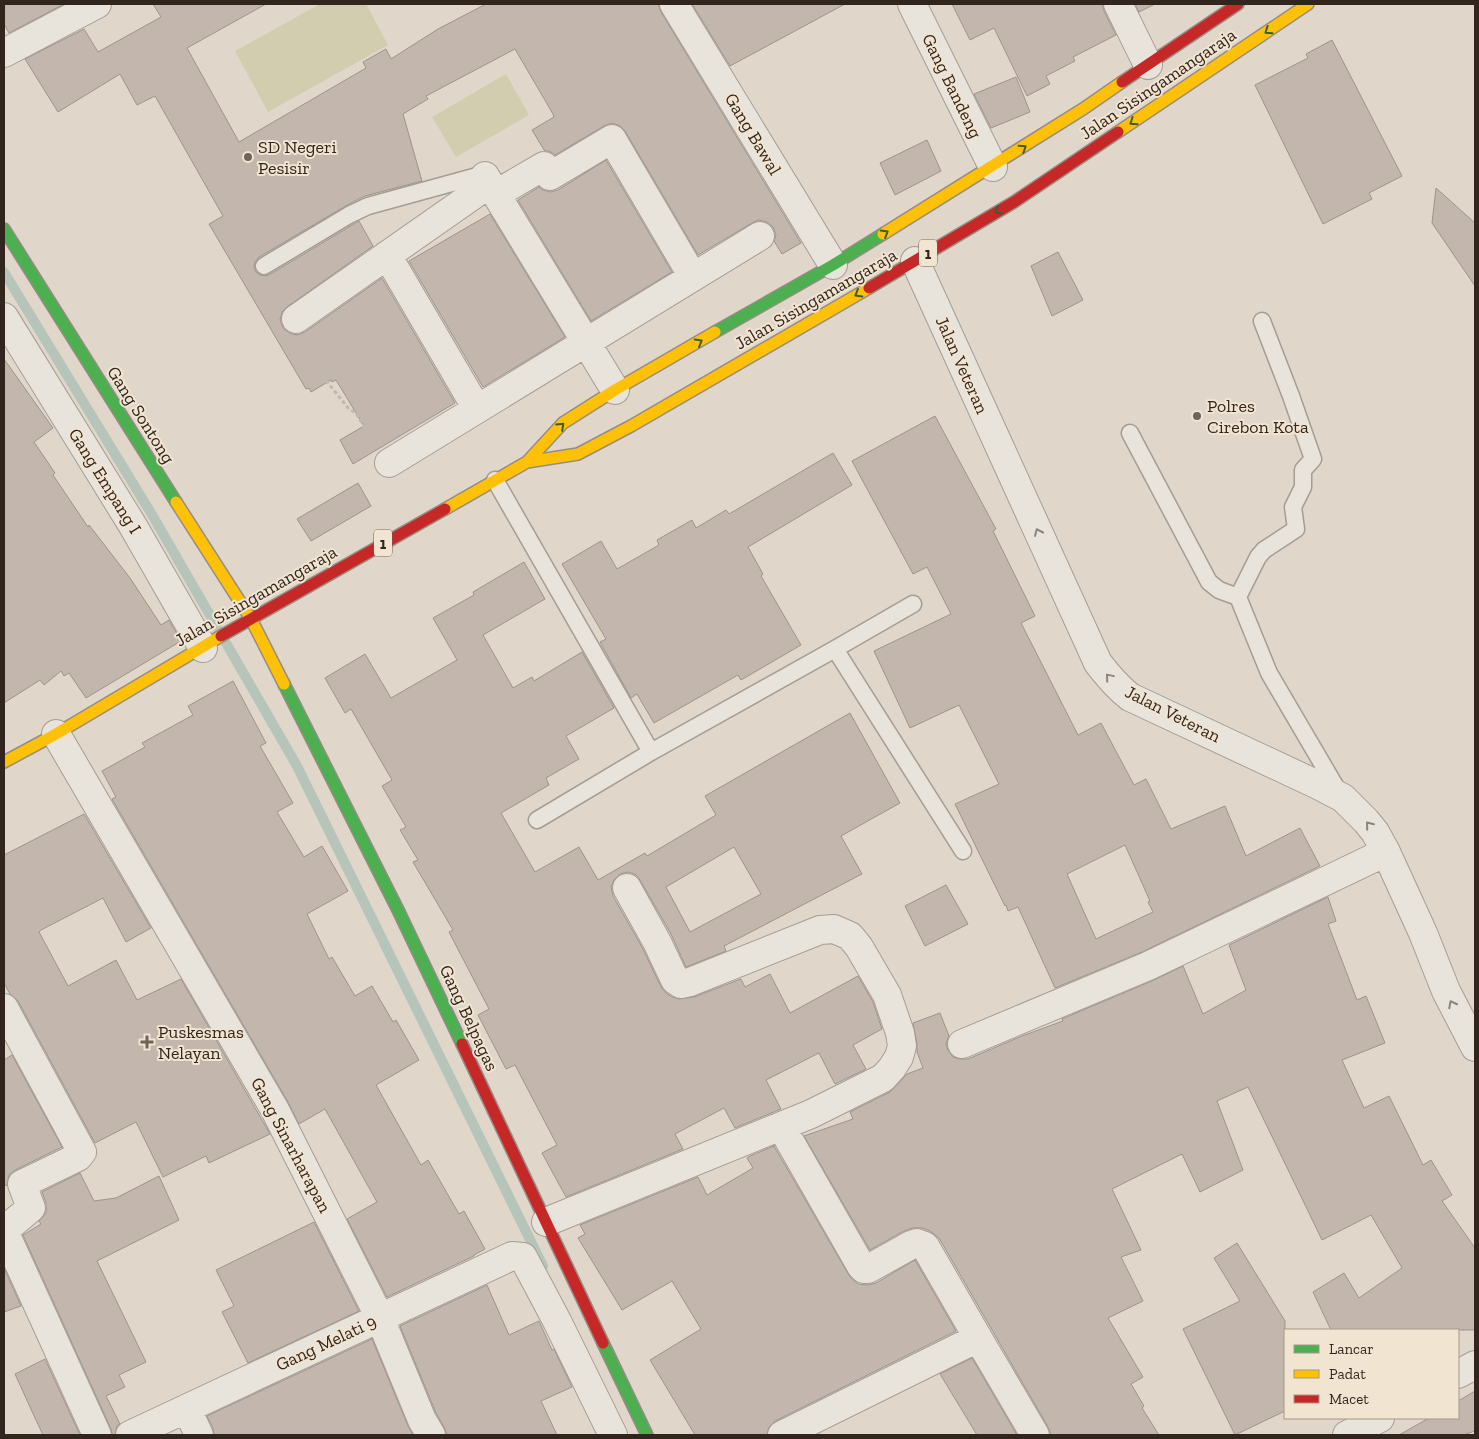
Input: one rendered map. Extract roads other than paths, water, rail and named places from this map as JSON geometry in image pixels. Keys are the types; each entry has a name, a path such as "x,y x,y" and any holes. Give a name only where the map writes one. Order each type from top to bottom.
{"main road":[{"name":"Jalan Sisingamangaraja","path":"4,762 56,734 239,625 527,462 563,423 615,390 833,265 992,167 1238,4"},
{"name":"Jalan Sisingamangaraja","path":"527,462 578,454 631,426 915,261 1014,202 1308,4"},
{"name":"Gang Sontong","path":"4,229 251,619"},
{"name":"Gang Belpagas","path":"251,619 398,910 546,1222 589,1349"},
{"path":"610,1393 647,1435"}],"street":[{"path":"4,53 97,4"},
{"name":"Gang Bawal","path":"674,4 833,265"},
{"name":"Gang Bandeng","path":"912,4 992,167"},
{"path":"1118,4 1148,65"},
{"path":"296,319 490,185 544,166 550,176 612,139 693,277"},
{"path":"490,185 615,390"},
{"path":"390,463 760,236"},
{"path":"387,256 477,409"},
{"name":"Jalan Veteran","path":"915,261 1098,664 1121,690 1130,697 1343,798 1366,821 1375,832 1386,852 1423,933 1446,991 1475,1047"},
{"name":"Gang Empang I","path":"4,317 207,645"},
{"name":"Gang Sinarharapan","path":"56,734 275,1110 380,1318 422,1420 431,1435"},
{"path":"962,1044 1148,966 1386,852"},
{"path":"546,1222 811,1114 883,1078 899,1057 902,1046 900,1033 887,995 859,947 850,936 834,929 820,930 681,984 675,980 657,942 627,888"},
{"path":"4,1008 82,1152 78,1157 22,1184 31,1208 7,1228 5,1233 96,1435"},
{"path":"781,1126 864,1269 868,1269 917,1243 926,1246 1035,1435"},
{"name":"Gang Melati 9","path":"130,1435 512,1256 523,1257 589,1349"},
{"path":"782,1435 978,1338"},
{"path":"589,1349 610,1393 613,1435"},
{"path":"1459,1373 1475,1365"},
{"path":"187,1409 199,1435"},
{"path":"1347,1435 1378,1419"}],"lane":[{"path":"264,266 349,215 368,206 481,175 490,185"},
{"path":"1238,597 1258,557 1264,550 1296,529 1293,507 1303,487 1303,470 1313,459 1262,321"},
{"path":"1130,433 1209,582 1218,590 1238,597 1269,673 1343,798"},
{"path":"495,480 651,752"},
{"path":"538,820 651,752 913,604"},
{"path":"835,649 963,851"}],"waterway":[{"path":"4,272 151,513 297,766 543,1266"}],"place":[{"name":"SD Negeri Pesisir","path":"248,157"},
{"name":"Polres Cirebon Kota","path":"1197,416"},
{"name":"Puskesmas Nelayan","path":"147,1042"}]}
